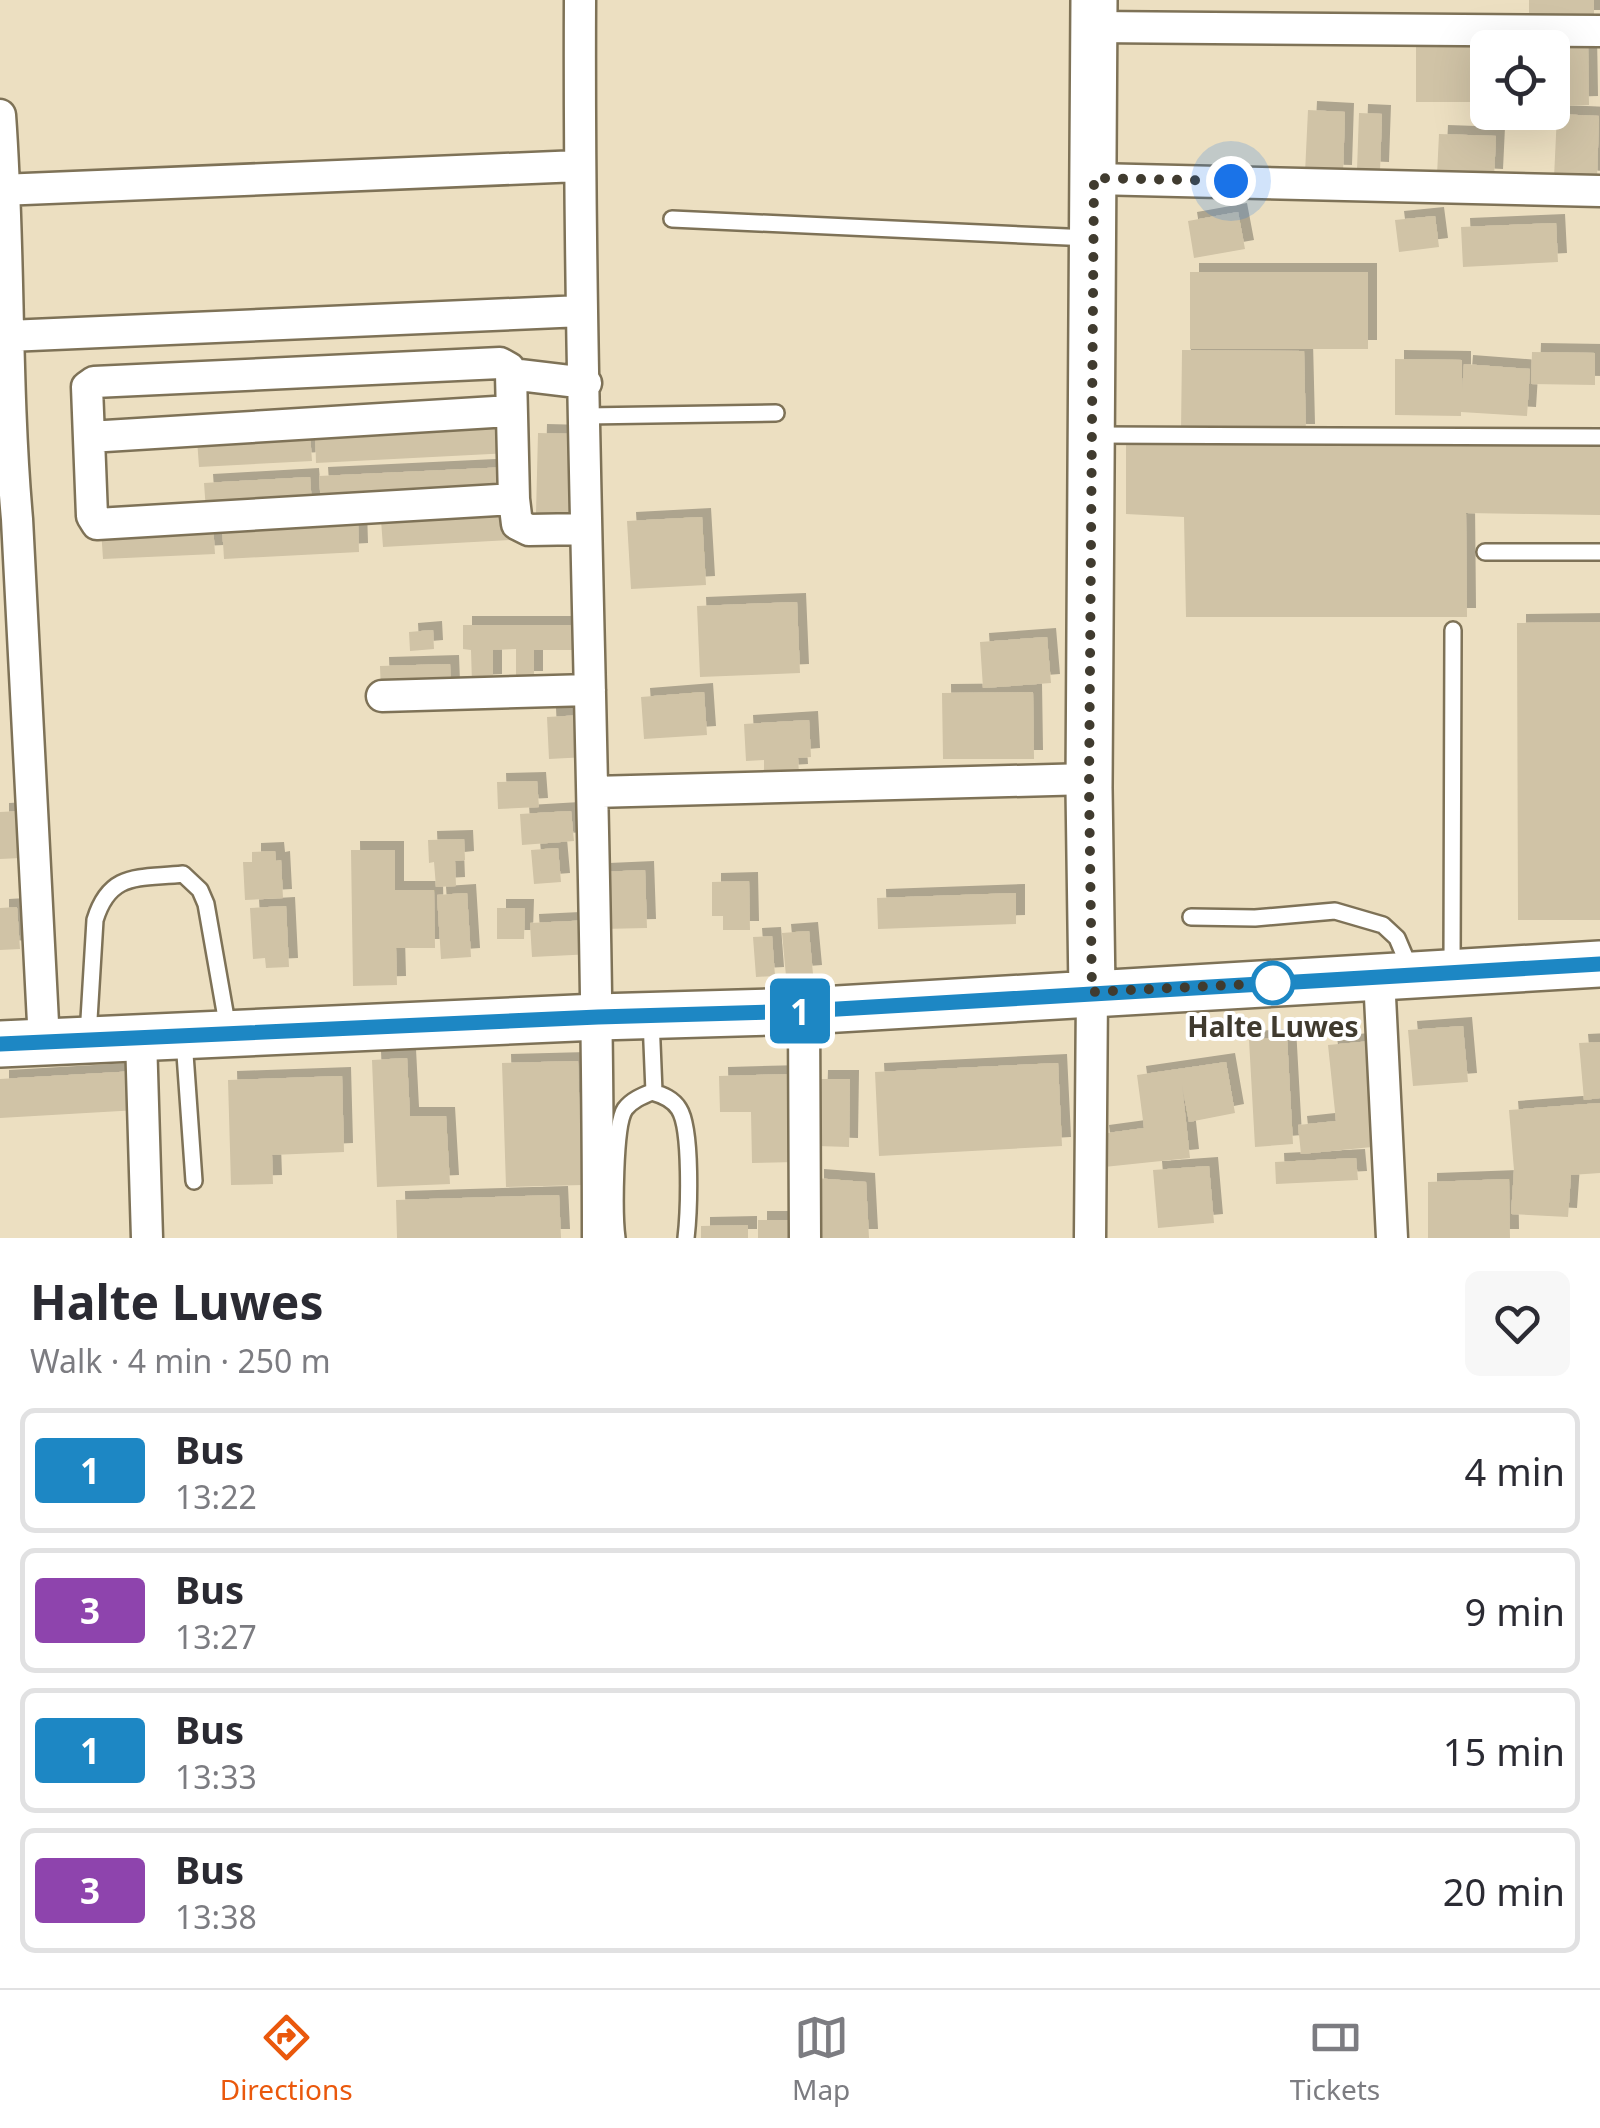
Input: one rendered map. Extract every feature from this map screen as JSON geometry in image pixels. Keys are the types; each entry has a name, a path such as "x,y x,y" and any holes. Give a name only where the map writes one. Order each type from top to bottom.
{"main road":[{"path":"1092,992 1089,779 1094,14"},
{"path":"22,1043 804,1011 1600,964"}],"street":[{"path":"580,0 582,311 598,1017 598,1238"},
{"path":"1094,14 1600,31"},
{"path":"0,115 11,452 18,519 22,1043"},
{"path":"3,189 580,166"},
{"path":"1094,178 1600,191"},
{"path":"8,336 582,311"},
{"path":"514,499 100,525 92,516 87,387 94,382 504,364 511,374 517,524 522,529 586,529"},
{"path":"511,374 586,383"},
{"path":"90,437 512,411"},
{"path":"382,696 590,690"},
{"path":"592,792 1089,779"},
{"path":"1392,1238 1415,975"},
{"path":"1090,1238 1092,992"},
{"path":"804,1011 805,1238"},
{"path":"147,1238 162,1037"}],"lane":[{"path":"672,219 1094,238"},
{"path":"586,416 776,414"},
{"path":"1092,436 1600,437"},
{"path":"1484,552 1600,552"},
{"path":"1415,975 1454,630"},
{"path":"88,1040 96,920 101,903 110,889 124,880 183,874 200,890 206,904 229,1034"},
{"path":"1190,917 1255,918 1335,911 1363,918 1383,925 1397,938 1415,975"},
{"path":"650,1016 654,1092"},
{"path":"162,1037 194,1181"},
{"path":"617,1238 622,1114 636,1099 654,1092 670,1099 682,1114 688,1174 686,1238"}],"building":[{"path":"1529,0 1594,0 1594,19 1529,19"},
{"path":"1416,42 1470,42 1470,102 1416,102"},
{"path":"1570,43 1588,43 1589,105 1570,106"},
{"path":"1308,110 1345,112 1343,174 1305,173"},
{"path":"1359,113 1382,114 1380,171 1357,170"},
{"path":"1570,115 1599,116 1597,180 1554,178 1556,130 1570,130"},
{"path":"1439,134 1496,136 1494,178 1437,175"},
{"path":"1238,212 1245,249 1194,258 1188,221"},
{"path":"1435,216 1439,247 1399,252 1395,220"},
{"path":"1556,223 1558,262 1463,267 1461,227"},
{"path":"1190,272 1368,272 1368,349 1190,349"},
{"path":"1182,350 1304,351 1306,433 1181,432"},
{"path":"1532,352 1595,353 1595,385 1531,384"},
{"path":"1395,359 1462,360 1462,390 1464,364 1530,369 1527,416 1461,412 1461,416 1395,415"},
{"path":"508,423 510,453 316,463 315,432"},
{"path":"538,433 577,434 575,513 536,513"},
{"path":"310,434 312,461 199,467 197,439"},
{"path":"1126,442 1600,444 1600,515 1466,513 1467,617 1186,617 1184,517 1126,514"},
{"path":"508,467 510,495 321,505 319,476"},
{"path":"310,477 312,504 206,511 204,483"},
{"path":"510,513 512,540 383,547 381,520"},
{"path":"702,517 706,585 631,589 627,521"},
{"path":"358,519 359,552 224,559 222,526"},
{"path":"213,525 215,554 103,559 101,529"},
{"path":"797,602 800,673 700,677 697,606"},
{"path":"1600,622 1600,920 1518,920 1517,623"},
{"path":"463,625 575,625 575,650 534,650 534,680 516,680 516,649 493,650 493,683 472,684 471,650 463,649"},
{"path":"433,630 434,649 410,651 409,632"},
{"path":"1047,637 1051,683 983,688 980,642"},
{"path":"450,664 451,691 381,693 380,666"},
{"path":"704,692 707,735 644,739 641,697"},
{"path":"1033,692 1034,759 943,759 942,693"},
{"path":"584,715 587,757 549,759 547,717"},
{"path":"809,720 811,757 798,758 799,773 764,775 764,760 746,761 744,724"},
{"path":"537,781 539,807 498,809 497,782"},
{"path":"19,811 21,858 0,859 0,812"},
{"path":"571,811 574,841 522,845 520,814"},
{"path":"464,839 465,860 455,861 456,886 436,887 428,840"},
{"path":"558,848 561,882 534,884 531,850"},
{"path":"351,850 395,850 395,890 434,890 435,948 396,948 397,985 353,986"},
{"path":"275,851 276,861 281,860 283,898 245,900 243,862 252,862 252,852"},
{"path":"645,870 647,928 602,929 600,872"},
{"path":"749,881 750,930 723,930 723,916 712,916 712,882"},
{"path":"467,893 471,957 441,959 437,895"},
{"path":"1016,893 1016,924 878,929 877,898"},
{"path":"286,906 289,967 266,968 265,958 253,959 250,908"},
{"path":"17,907 20,949 0,950 0,908"},
{"path":"497,908 525,908 524,939 497,939"},
{"path":"592,920 593,954 532,957 530,923"},
{"path":"809,931 813,974 786,976 782,933"},
{"path":"772,936 775,976 756,977 753,937"},
{"path":"1463,1026 1468,1082 1413,1086 1408,1030"},
{"path":"1287,1037 1293,1144 1255,1147 1249,1040"},
{"path":"1371,1041 1382,1146 1301,1154 1298,1125 1336,1121 1328,1045"},
{"path":"1600,1042 1600,1098 1584,1100 1579,1043"},
{"path":"407,1058 410,1116 446,1116 450,1184 377,1187 372,1060"},
{"path":"578,1061 582,1185 506,1187 502,1063"},
{"path":"1226,1062 1235,1113 1189,1122 1182,1085 1190,1158 1104,1167 1100,1134 1144,1128 1137,1075"},
{"path":"1058,1063 1062,1146 879,1156 875,1072"},
{"path":"136,1071 138,1110 0,1118 0,1079"},
{"path":"794,1074 796,1162 752,1163 751,1112 720,1112 719,1076"},
{"path":"342,1076 344,1152 272,1155 273,1184 231,1185 228,1080"},
{"path":"819,1079 850,1079 849,1147 817,1146"},
{"path":"1600,1103 1600,1173 1571,1175 1568,1217 1511,1214 1514,1170 1509,1110"},
{"path":"1356,1158 1358,1180 1276,1184 1275,1162"},
{"path":"1209,1166 1214,1223 1158,1228 1153,1170"},
{"path":"815,1178 866,1182 869,1238 815,1238"},
{"path":"1509,1179 1510,1238 1428,1238 1428,1182"},
{"path":"559,1195 561,1238 397,1238 396,1200"},
{"path":"758,1220 793,1220 794,1238 758,1238"},
{"path":"748,1225 748,1238 701,1238 701,1226"}],"bus line":[{"name":"1","path":"0,1044 804,1011 1600,964"}],"place":[{"name":"Halte Luwes","path":"1273,983"}],"route":[{"path":"1231,181 1094,178 1089,788 1092,992 1273,983"}]}
